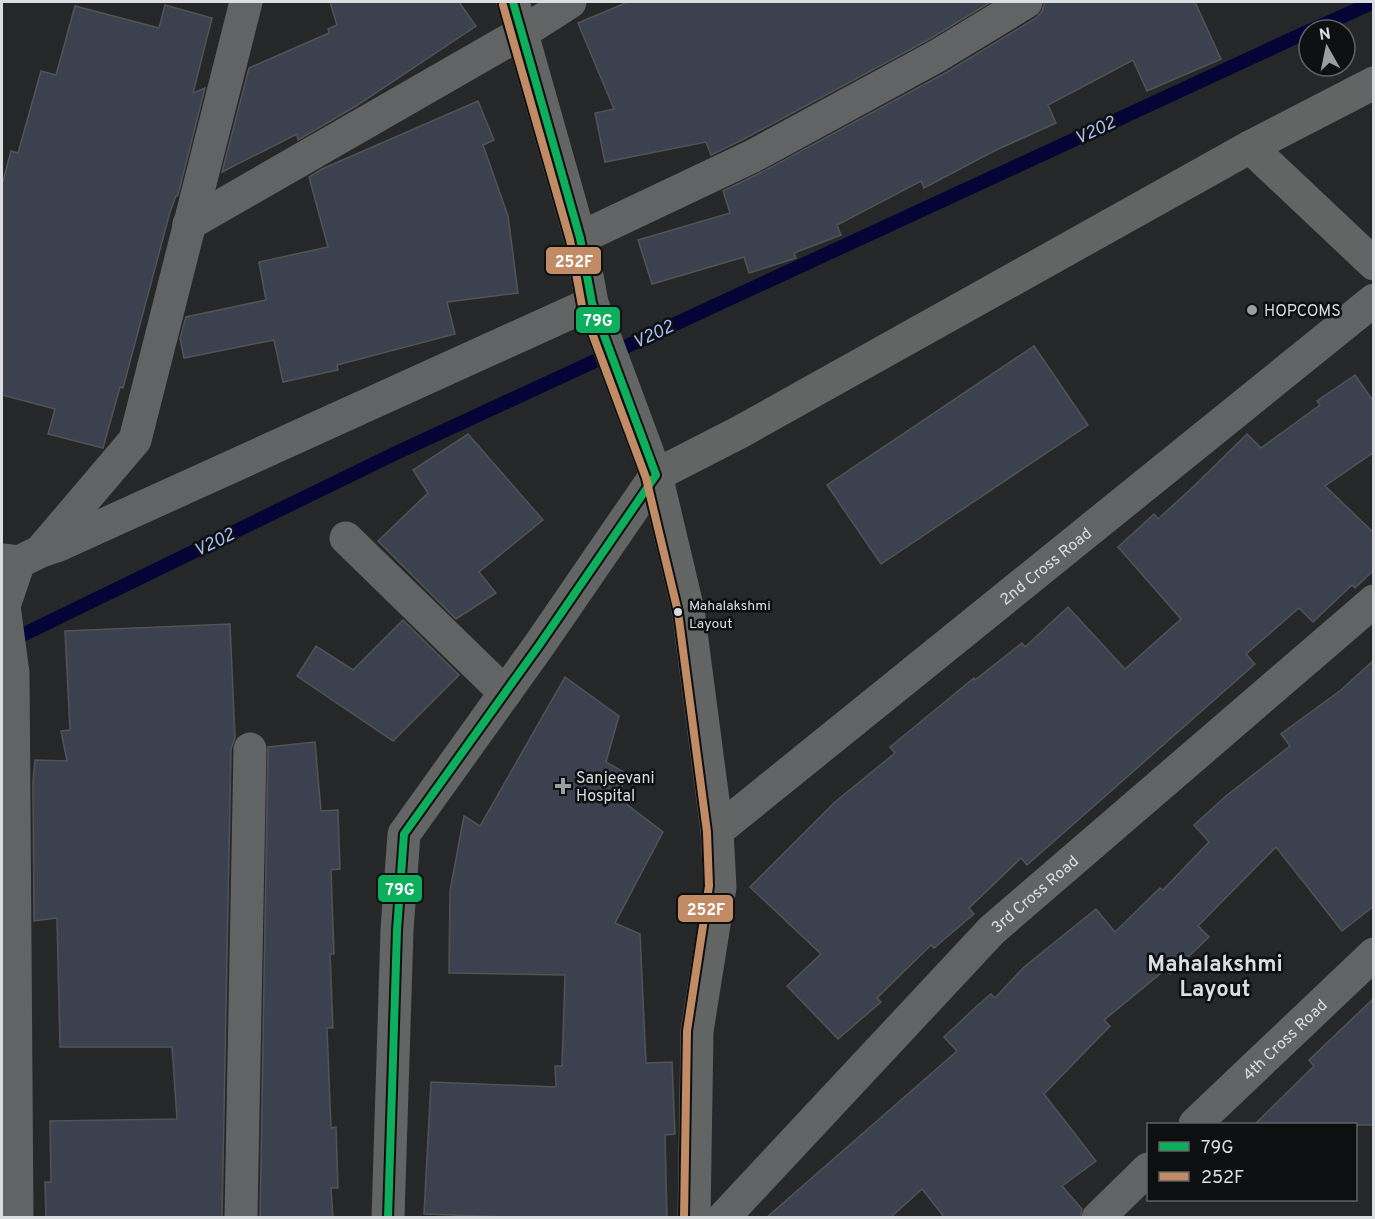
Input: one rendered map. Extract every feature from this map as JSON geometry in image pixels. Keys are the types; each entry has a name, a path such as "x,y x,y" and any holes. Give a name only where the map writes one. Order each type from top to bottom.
{"street":[{"path":"17,1218 14,673 4,606 20,558 135,440 246,2"},
{"path":"189,224 518,17 570,2"},
{"path":"580,238 753,156 938,56 1026,2"},
{"path":"518,17 580,238 592,303 656,475 688,610 717,831 720,886 697,1031 694,1218"},
{"path":"388,1218 397,930 404,834 656,475 740,432 1250,147 1374,82"},
{"path":"1250,147 1374,264"},
{"name":"2nd Cross Road","path":"717,831 1374,300"},
{"path":"20,558 59,545 592,303"},
{"path":"346,538 505,693"},
{"name":"3rd Cross Road","path":"723,1218 992,930 1374,601"},
{"path":"241,1218 250,749"},
{"name":"4th Cross Road","path":"1197,1123 1374,954"},
{"path":"1098,1218 1147,1171"}],"building":[{"path":"330,2 459,2 476,26 356,106 298,140 297,134 222,172 249,68 329,33 328,29 337,25"},
{"path":"628,2 991,2 928,40 711,155 706,142 605,162 595,113 614,109 578,23"},
{"path":"1045,2 1195,2 1221,59 1147,91 1133,60 1048,105 1056,123 994,151 924,188 921,181 837,225 841,235 794,253 796,258 749,273 744,257 652,284 638,240 730,213 723,191 947,72 1036,18"},
{"path":"165,5 212,18 193,93 205,88 178,195 170,212 123,388 120,387 103,448 48,434 55,409 2,395 2,185 11,151 18,153 41,71 56,75 75,6 159,28"},
{"path":"478,101 494,140 483,145 508,216 518,293 447,302 455,334 337,365 338,370 283,382 274,340 184,358 180,338 186,317 266,300 259,262 328,247 309,177 322,169"},
{"path":"1034,346 1088,425 881,564 827,485"},
{"path":"1355,375 1374,402 1374,452 1325,486 1374,533 1374,570 1355,588 1352,585 1313,622 1299,608 1246,654 1255,664 1027,865 1021,858 969,908 974,914 934,948 931,945 877,998 881,1002 838,1039 787,986 821,954 750,887 835,802 895,753 890,747 974,678 975,680 1022,643 1025,647 1068,607 1125,669 1181,619 1118,547 1154,514 1158,519 1247,434 1261,448 1320,405 1317,401"},
{"path":"468,434 543,520 479,572 496,593 456,619 378,541 428,493 413,470"},
{"path":"403,620 459,675 393,741 297,676 316,646 353,670"},
{"path":"230,624 235,738 231,749 222,1218 46,1218 45,1182 51,1182 50,1121 177,1119 172,1047 60,1047 57,918 34,921 33,781 35,760 67,761 61,731 70,730 65,631"},
{"path":"1374,660 1374,906 1342,931 1276,847 1198,926 1209,937 1170,974 1165,970 1104,1020 1110,1026 1044,1094 1096,1161 1062,1186 1082,1209 1080,1218 945,1218 922,1189 890,1218 766,1218 957,1051 944,1037 991,994 995,998 1024,967 1096,909 1115,932 1160,888 1163,890 1209,842 1194,825 1226,796 1290,746 1281,734 1341,690"},
{"path":"565,677 619,716 606,762 629,775 616,796 663,832 615,923 640,934 646,1063 672,1062 675,1134 665,1135 667,1218 543,1218 424,1214 431,1082 556,1087 555,1066 562,1066 565,975 449,973 450,891 464,816 480,826"},
{"path":"315,742 321,811 338,810 340,869 331,870 334,954 330,954 333,1028 327,1028 331,1128 336,1127 338,1188 331,1188 333,1218 260,1218 268,747"},
{"path":"1374,998 1374,1125 1256,1123 1314,1066 1309,1060"}],"waterway":[{"name":"V202","path":"1339,18 1374,2"},
{"name":"V202","path":"10,641 396,453 1297,37"}],"transit line":[{"name":"79G","path":"388,1218 397,930 404,834 540,644 656,475 592,303 580,238 513,2"},
{"name":"252F","path":"503,5 570,240 582,306 646,478 678,612 707,832 709,886 687,1031 684,1218"}],"place":[{"name":"HOPCOMS","path":"1252,310"},
{"name":"Mahalakshmi Layout","path":"678,612"},
{"name":"Sanjeevani Hospital","path":"563,786"}],"district":[{"name":"Mahalakshmi Layout","path":"1215,976"}]}
